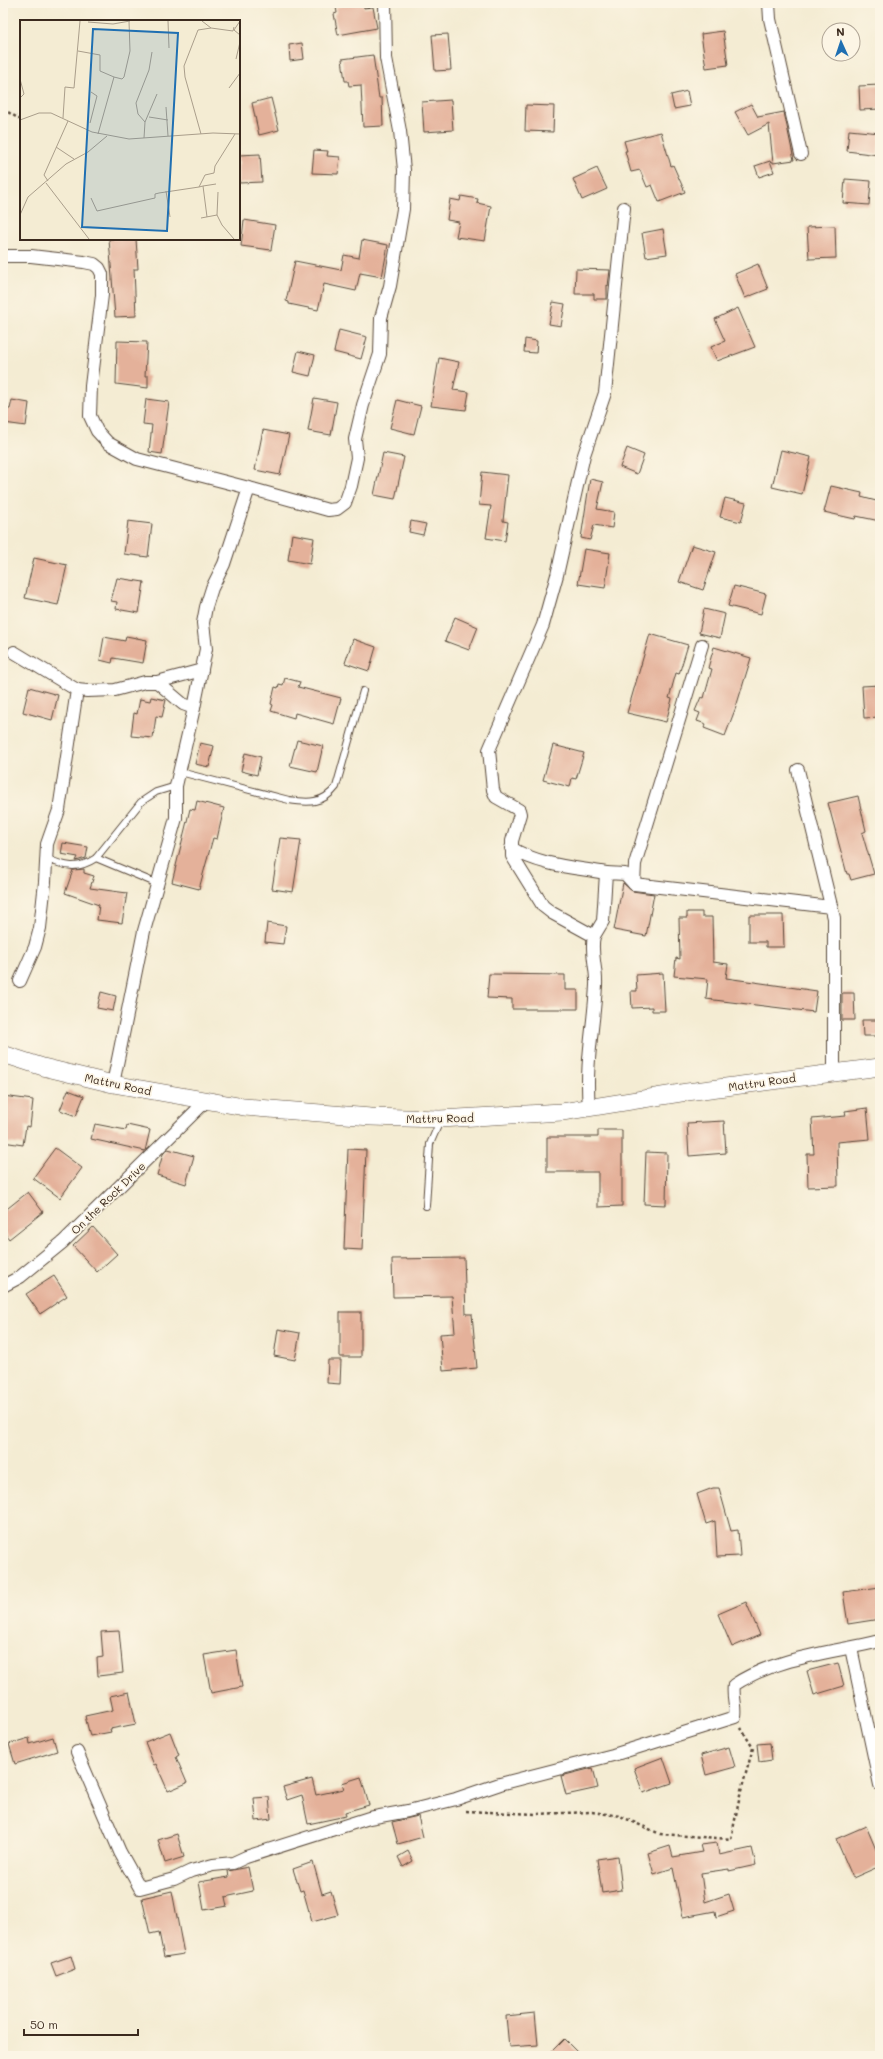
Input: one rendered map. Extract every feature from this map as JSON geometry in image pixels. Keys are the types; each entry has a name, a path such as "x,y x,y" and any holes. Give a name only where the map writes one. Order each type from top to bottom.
{"main road":[{"name":"Mattru Road","path":"3,1054 43,1068 113,1084 244,1107 371,1117 440,1119 562,1112 880,1067"}],"street":[{"path":"3,256 31,256 84,262 94,264 99,268 102,274 102,295 91,386 90,416 97,431 108,443 137,459 328,510 337,509 345,504 351,486 357,458 355,440 362,405 380,354 381,318 390,286 403,208 404,170 400,132 386,58 385,3"},
{"path":"769,3 770,19 801,154"},
{"path":"594,936 552,913 543,906 512,856 511,848 520,814 519,810 496,797 492,790 489,750 543,625 557,575 584,455 605,393 624,208"},
{"path":"113,1084 144,931 176,818 176,786 206,649 203,623 206,606 212,588 224,564 249,488"},
{"path":"634,884 635,864 702,645"},
{"path":"14,652 77,690 87,692 116,690 145,682 158,682 202,670"},
{"path":"158,682 183,704 194,708"},
{"path":"20,981 35,947 40,928 47,844 59,810 77,690"},
{"path":"798,770 834,918 834,1073"},
{"path":"511,848 528,858 542,862 606,873 625,874 634,884 831,907"},
{"path":"589,1107 588,1058 596,982 592,947 594,936 603,921 606,873"},
{"name":"On the Rock Drive","path":"3,1286 20,1277 63,1242 206,1101"},
{"path":"78,1752 120,1852 140,1888 174,1879 190,1871 213,1865 234,1863 246,1857 369,1818 408,1811 456,1799 500,1784 614,1755 735,1717 736,1709 732,1696 734,1685 741,1680 775,1666 880,1640"},
{"path":"851,1648 880,1785"}],"lane":[{"path":"180,772 289,800 304,802 318,801 330,796 336,787 363,691"},
{"path":"46,858 58,863 82,866 96,858 140,802 156,792 176,786"},
{"path":"96,858 158,884"},
{"path":"426,1206 430,1144 440,1119"}],"path":[{"path":"3,109 20,119"},
{"path":"462,1811 493,1811 535,1814 592,1812 620,1816 660,1834 731,1839 741,1791 754,1748 735,1717"}],"building":[{"path":"343,3 363,3 364,8 373,7 377,28 338,35 334,14 337,13 336,7 343,5"},
{"path":"723,31 728,65 706,68 701,34"},
{"path":"448,34 451,70 435,71 432,35"},
{"path":"302,43 304,59 290,61 289,45"},
{"path":"373,55 379,98 382,98 383,126 363,127 361,85 349,86 348,81 345,81 342,59"},
{"path":"880,85 880,109 860,110 859,86"},
{"path":"687,91 690,106 674,109 671,95"},
{"path":"271,98 279,130 259,135 252,103"},
{"path":"451,100 453,130 424,132 422,102"},
{"path":"751,104 758,117 784,112 794,160 773,163 769,124 748,135 735,112"},
{"path":"526,105 554,106 553,132 525,131"},
{"path":"849,130 880,133 878,155 847,151"},
{"path":"661,132 671,166 673,165 685,192 659,202 652,185 647,187 640,170 631,172 625,151 627,151 624,141"},
{"path":"314,150 328,151 327,156 340,157 338,174 312,173"},
{"path":"260,154 262,182 240,183 240,155"},
{"path":"770,161 774,172 759,177 755,166"},
{"path":"597,168 607,189 582,200 573,179"},
{"path":"845,179 871,181 869,205 843,203"},
{"path":"461,196 478,199 477,203 491,206 485,241 456,237 459,222 447,220 450,199 460,201"},
{"path":"244,220 275,225 271,250 241,246"},
{"path":"835,226 836,258 809,259 807,227"},
{"path":"663,229 667,254 646,257 642,233"},
{"path":"109,240 136,240 138,269 134,269 136,316 115,317"},
{"path":"362,240 388,245 382,277 360,273 356,291 324,284 318,310 289,304 289,302 286,301 295,261 341,270 344,255 359,258"},
{"path":"758,264 768,289 745,298 735,274"},
{"path":"576,269 610,270 608,286 607,285 607,299 594,299 594,294 575,294"},
{"path":"553,302 565,304 561,326 549,324"},
{"path":"738,308 755,347 717,361 711,347 725,341 715,319"},
{"path":"339,330 367,337 361,359 334,352"},
{"path":"525,339 537,341 536,353 524,352"},
{"path":"117,341 147,342 145,376 148,376 148,388 116,384"},
{"path":"298,351 315,355 310,376 293,372"},
{"path":"439,358 459,362 453,390 469,392 466,410 431,406"},
{"path":"314,398 337,402 331,435 308,431"},
{"path":"146,399 169,402 162,454 149,452 152,425 143,424"},
{"path":"12,400 29,403 26,426 4,423 6,409 10,409"},
{"path":"397,400 421,406 414,434 390,428"},
{"path":"263,430 289,435 280,475 255,470"},
{"path":"627,448 644,455 637,474 620,467"},
{"path":"781,450 811,457 802,494 772,487"},
{"path":"383,453 404,457 395,499 374,495"},
{"path":"482,472 508,475 503,521 508,522 505,541 486,538 491,506 479,505"},
{"path":"590,479 603,482 597,509 614,512 612,528 594,525 590,540 581,538"},
{"path":"831,486 862,493 861,497 880,502 880,521 856,516 855,519 824,512"},
{"path":"725,498 746,503 741,522 720,517"},
{"path":"128,521 152,524 148,557 124,554"},
{"path":"411,521 426,524 423,535 409,532"},
{"path":"292,534 314,538 310,564 288,560"},
{"path":"692,545 716,552 703,590 679,582"},
{"path":"584,549 610,553 605,588 578,584"},
{"path":"34,558 67,565 58,605 25,598"},
{"path":"117,578 144,582 139,613 116,609 117,602 111,601"},
{"path":"734,586 766,594 761,614 728,606"},
{"path":"704,609 725,614 720,638 699,633"},
{"path":"455,617 478,627 469,650 445,641"},
{"path":"650,634 688,645 679,674 676,673 669,698 672,699 666,722 627,713"},
{"path":"126,636 147,640 143,663 113,658 112,663 100,660 104,637 125,641"},
{"path":"353,639 376,647 369,671 345,663"},
{"path":"714,647 751,658 736,707 725,736 704,728 706,724 697,721 700,713 695,711 701,697 704,698 712,669 708,668"},
{"path":"285,678 300,682 298,687 341,698 334,724 295,713 294,718 271,711 275,687 278,688 279,684 283,685"},
{"path":"880,685 880,717 864,718 862,686"},
{"path":"29,687 58,695 52,720 23,712"},
{"path":"151,697 166,700 162,717 156,716 153,738 131,736 134,713 137,714 140,699 150,701"},
{"path":"297,740 323,746 317,772 290,766"},
{"path":"200,743 214,746 209,767 195,764"},
{"path":"553,745 584,753 576,779 572,778 570,787 543,780"},
{"path":"245,753 261,757 257,775 241,771"},
{"path":"858,796 866,831 862,833 874,874 851,880 849,874 847,874 828,803"},
{"path":"197,801 224,808 217,839 213,838 199,889 172,882 190,809 195,810"},
{"path":"280,838 301,840 293,892 272,889"},
{"path":"63,843 88,847 86,858 76,861 78,857 61,854"},
{"path":"84,869 84,873 94,876 90,888 127,893 122,923 97,920 99,905 65,893 73,870"},
{"path":"623,883 632,891 654,894 646,936 614,930"},
{"path":"687,912 702,912 702,917 712,917 713,962 728,964 726,978 817,991 814,1012 706,999 708,979 674,976 676,958 680,959 679,918 687,918"},
{"path":"749,915 783,915 784,947 766,947 766,942 749,942"},
{"path":"267,923 286,926 283,944 265,942"},
{"path":"663,973 665,1011 652,1011 652,1007 632,1008 631,991 637,991 636,975"},
{"path":"489,974 565,975 565,990 578,990 578,1009 512,1009 512,999 487,998"},
{"path":"101,992 116,996 113,1011 97,1008"},
{"path":"842,993 854,993 855,1020 842,1020"},
{"path":"862,1020 880,1020 880,1036 863,1036"},
{"path":"68,1090 84,1096 76,1116 60,1110"},
{"path":"3,1096 33,1100 30,1127 26,1126 23,1145 3,1142"},
{"path":"867,1108 870,1139 837,1142 838,1186 808,1187 807,1154 814,1154 812,1119 846,1116 845,1111"},
{"path":"724,1121 726,1153 689,1156 687,1123"},
{"path":"95,1124 126,1130 127,1125 150,1130 145,1151 91,1139"},
{"path":"598,1130 622,1130 622,1206 598,1207 598,1172 547,1172 547,1137 598,1137"},
{"path":"55,1148 82,1168 60,1198 33,1178"},
{"path":"168,1149 194,1156 186,1184 157,1175 163,1154"},
{"path":"348,1149 366,1150 362,1250 344,1249"},
{"path":"646,1152 667,1153 666,1205 644,1204"},
{"path":"28,1192 43,1212 9,1239 3,1231 3,1212"},
{"path":"93,1227 117,1254 97,1272 73,1246"},
{"path":"464,1258 466,1314 472,1314 477,1368 443,1371 440,1334 455,1333 452,1296 393,1297 392,1259"},
{"path":"54,1276 67,1296 40,1314 26,1294"},
{"path":"340,1312 361,1312 361,1357 340,1357"},
{"path":"278,1329 300,1333 295,1360 274,1356"},
{"path":"328,1360 341,1360 340,1384 327,1383"},
{"path":"713,1488 719,1488 731,1531 738,1530 740,1556 717,1557 715,1521 706,1524 697,1494"},
{"path":"880,1587 880,1619 848,1624 843,1592"},
{"path":"746,1602 760,1635 732,1647 718,1614"},
{"path":"119,1631 123,1673 98,1676 97,1658 103,1657 101,1632"},
{"path":"236,1650 242,1687 211,1693 204,1655"},
{"path":"838,1663 844,1686 814,1695 807,1671"},
{"path":"129,1692 136,1724 110,1729 111,1732 90,1736 85,1716 113,1710 110,1696"},
{"path":"170,1732 179,1755 176,1757 187,1783 168,1791 156,1764 154,1765 145,1742"},
{"path":"53,1737 57,1751 15,1764 9,1744 29,1738 30,1744"},
{"path":"770,1743 772,1760 759,1762 757,1744"},
{"path":"729,1747 735,1767 706,1775 701,1755"},
{"path":"663,1757 672,1783 643,1793 634,1768"},
{"path":"593,1768 598,1788 566,1795 561,1776"},
{"path":"361,1777 369,1805 345,1812 346,1816 308,1824 302,1795 287,1800 283,1787 312,1779 316,1795 344,1789 342,1783"},
{"path":"269,1797 271,1819 256,1821 254,1798"},
{"path":"418,1816 423,1837 398,1844 392,1822"},
{"path":"866,1826 880,1859 880,1866 853,1878 836,1839"},
{"path":"177,1834 184,1857 165,1863 158,1840"},
{"path":"717,1843 719,1855 752,1848 756,1865 729,1871 729,1869 701,1873 705,1902 729,1894 734,1911 716,1917 715,1911 683,1917 673,1868 654,1874 648,1853 670,1846 673,1857 702,1852 700,1845"},
{"path":"408,1851 413,1861 403,1867 398,1857"},
{"path":"618,1856 622,1890 602,1893 597,1859"},
{"path":"313,1862 322,1894 331,1891 338,1915 312,1922 303,1890 300,1891 293,1869"},
{"path":"248,1867 253,1891 225,1897 227,1906 204,1910 199,1882 229,1877 228,1871"},
{"path":"172,1891 184,1954 164,1957 159,1932 150,1934 142,1898"},
{"path":"71,1956 75,1969 56,1976 51,1963"},
{"path":"535,2013 538,2045 509,2047 506,2016"},
{"path":"564,2039 581,2056 547,2056"}]}
